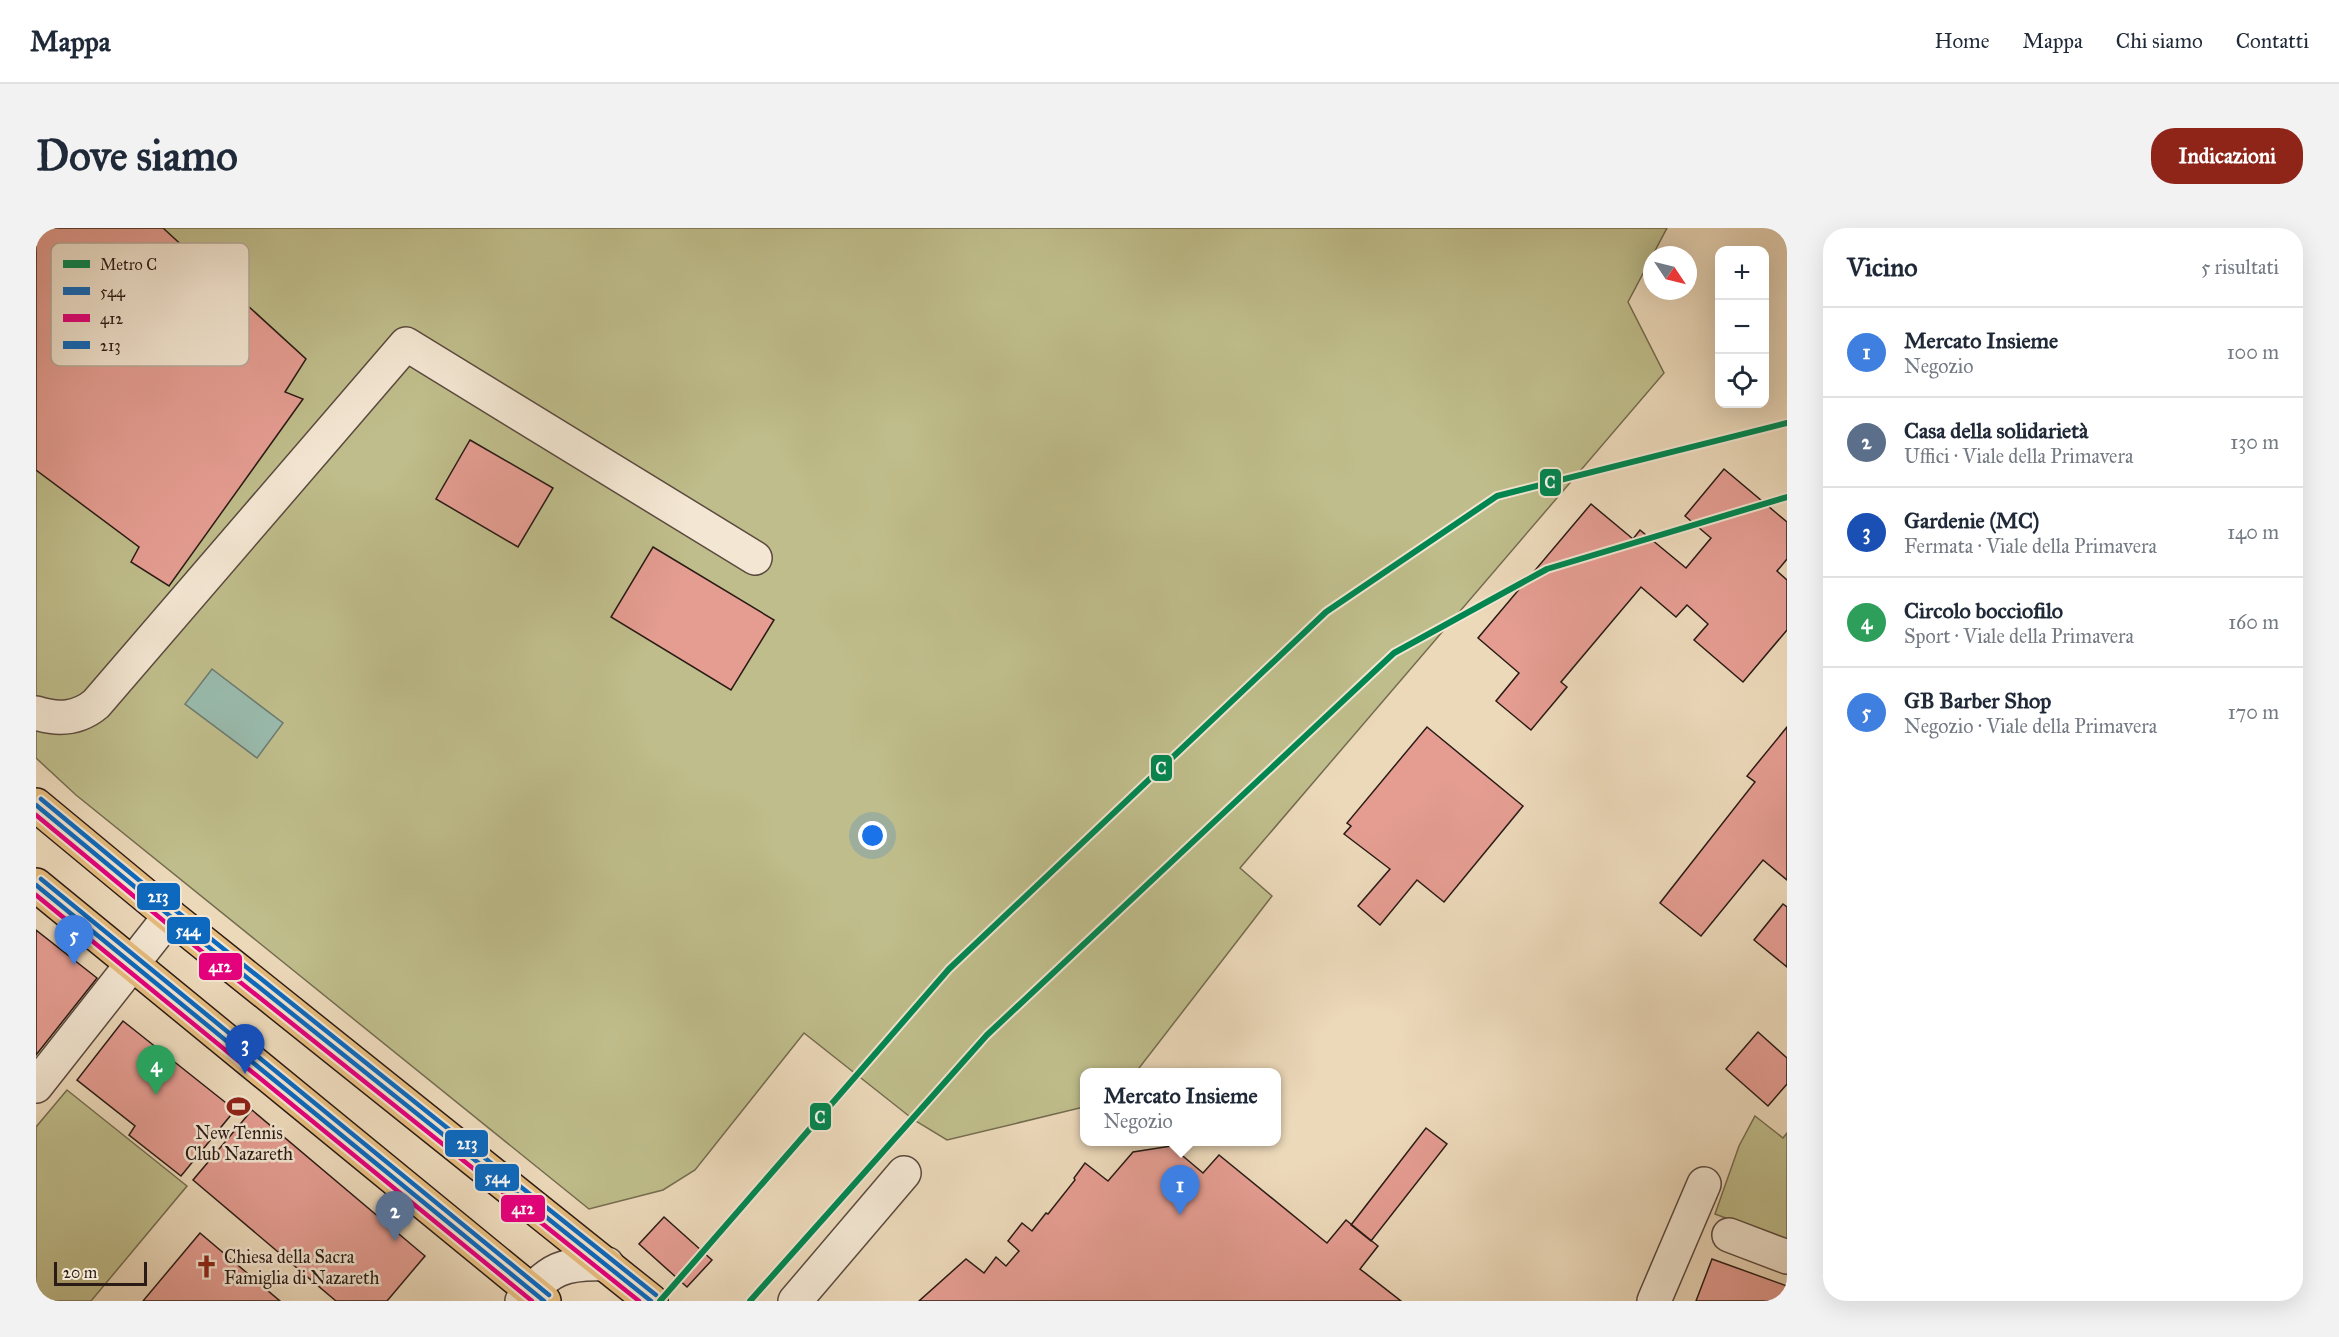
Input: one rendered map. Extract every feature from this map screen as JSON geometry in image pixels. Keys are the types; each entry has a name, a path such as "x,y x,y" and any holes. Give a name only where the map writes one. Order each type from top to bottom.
{"main road":[{"path":"36,805 170,916 651,1301"},
{"path":"36,885 532,1297"}],"street":[{"path":"36,713 52,717 73,717 85,713 96,704 406,344 755,558"},
{"path":"36,1086 170,916"},
{"path":"795,1301 904,1173"},
{"path":"1654,1301 1704,1184"},
{"path":"1729,1235 1787,1257"},
{"path":"532,1297 551,1272 567,1267 607,1264"}],"shaded area":[{"path":"36,228 1667,228 1658,246 1643,246 1643,274 1628,302 1664,373 1240,868 1272,896 1139,1068 1080,1068 1080,1108 947,1140 914,1120 804,1033 695,1170 663,1190 589,1209 76,795 36,758"},
{"path":"212,669 283,723 257,758 185,704"},
{"path":"67,1090 187,1186 91,1301 36,1301 36,1127"},
{"path":"1755,1116 1783,1138 1787,1133 1787,1241 1715,1214 1739,1146"}],"building":[{"path":"36,228 163,228 179,243 51,243 51,366 249,366 249,307 306,359 285,392 303,399 169,586 131,562 139,547 36,470"},
{"path":"470,440 553,488 518,547 436,499"},
{"path":"1724,469 1787,522 1787,559 1777,571 1787,580 1787,630 1743,682 1694,640 1708,624 1687,605 1676,617 1641,587 1561,682 1567,687 1531,730 1496,701 1519,673 1478,638 1591,504 1633,539 1640,530 1686,568 1711,538 1685,516"},
{"path":"653,547 774,620 731,690 611,617"},
{"path":"1427,727 1523,806 1444,902 1417,880 1380,925 1358,906 1390,869 1344,834 1351,826 1347,823"},
{"path":"1787,727 1787,880 1763,860 1701,936 1660,903 1755,782 1747,776"},
{"path":"1783,904 1787,907 1787,967 1754,940"},
{"path":"36,930 97,978 36,1055"},
{"path":"123,1021 235,1110 181,1176 129,1135 135,1126 77,1080"},
{"path":"1758,1032 1787,1058 1787,1084 1768,1106 1726,1069"},
{"path":"252,1110 425,1256 387,1301 336,1301 193,1180"},
{"path":"1426,1128 1447,1144 1371,1241 1351,1225"},
{"path":"1171,1146 1203,1173 1219,1155 1327,1243 1346,1220 1378,1246 1360,1269 1401,1301 919,1301 966,1259 984,1273 996,1257 1006,1266 1019,1251 1008,1241 1022,1223 1032,1231 1075,1180 1074,1178 1085,1163 1108,1181 1133,1152"},
{"path":"664,1217 712,1260 687,1287 639,1244"},
{"name":"Chiesa della Sacra Famiglia di Nazareth","path":"200,1233 280,1301 143,1301"},
{"path":"1712,1259 1787,1286 1787,1301 1696,1301"}],"metro line":[{"name":"C","path":"660,1301 949,969 1326,612 1497,496 1787,423"},
{"name":"C","path":"750,1301 987,1035 1394,653 1547,569 1787,497"}],"transit line":[{"name":"213","path":"41,799 175,910 656,1295"},
{"name":"544","path":"36,805 170,916 651,1301"},
{"name":"412","path":"36,815 165,922 639,1301"},
{"name":"213","path":"41,879 549,1295"},
{"name":"544","path":"36,885 544,1301"},
{"name":"412","path":"36,895 532,1301"}],"place":[{"name":"GB Barber Shop","path":"74,965"},
{"name":"Gardenie (MC)","path":"245,1074"},
{"name":"Circolo bocciofilo","path":"156,1095"},
{"name":"New Tennis Club Nazareth","path":"239,1107"},
{"name":"Mercato Insieme","path":"1180,1215"},
{"name":"Casa della solidarietà","path":"395,1241"},
{"name":"Chiesa della Sacra Famiglia di Nazareth","path":"206,1267"}]}
